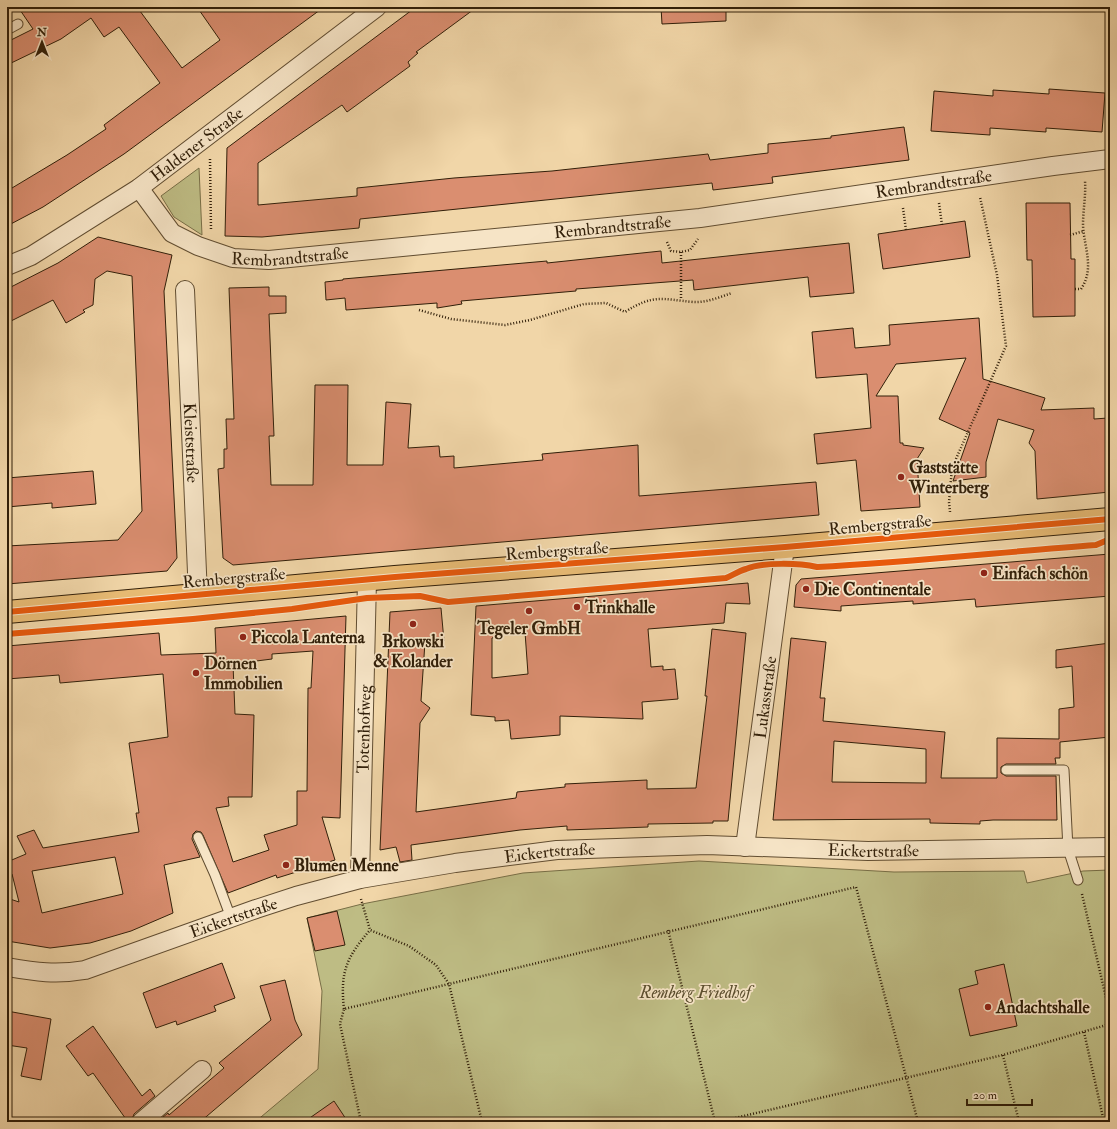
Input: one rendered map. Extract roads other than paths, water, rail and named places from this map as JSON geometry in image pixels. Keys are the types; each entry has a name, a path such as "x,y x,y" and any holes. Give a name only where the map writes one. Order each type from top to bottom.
{"main road":[{"name":"Rembergstraße","path":"7,612 367,580 785,547 1110,519"}],"street":[{"name":"Haldener Straße","path":"7,266 31,256 139,188 377,7"},
{"name":"Rembrandtstraße","path":"139,188 172,233 212,251 233,258 269,260 578,231 742,213 975,177 1110,159"},
{"name":"Kleiststraße","path":"185,290 198,596"},
{"name":"Lukasstraße","path":"745,847 785,547"},
{"name":"Totenhofweg","path":"360,879 367,580"},
{"name":"Eickertstraße","path":"7,967 43,974 63,974 85,970 296,896 360,879 455,863 557,850 662,845 868,851 1110,847"},
{"path":"141,1122 202,1070"}],"lane":[{"path":"7,30 18,24"},
{"path":"1006,770 1064,770 1068,848 1078,880"},
{"path":"198,837 215,875 231,918"}],"place":[{"name":"Gaststätte Winterberg","path":"901,477"},
{"name":"Einfach schön","path":"984,573"},
{"name":"Die Continentale","path":"806,589"},
{"name":"Trinkhalle","path":"577,607"},
{"name":"Tegeler GmbH","path":"529,611"},
{"name":"Brkowski & Kolander","path":"413,624"},
{"name":"Piccola Lanterna","path":"243,637"},
{"name":"Dörnen Immobilien","path":"196,673"},
{"name":"Blumen Menne","path":"286,865"},
{"name":"Andachtshalle","path":"988,1007"}],"park label":[{"name":"Remberg Friedhof","path":"695,992"}]}
